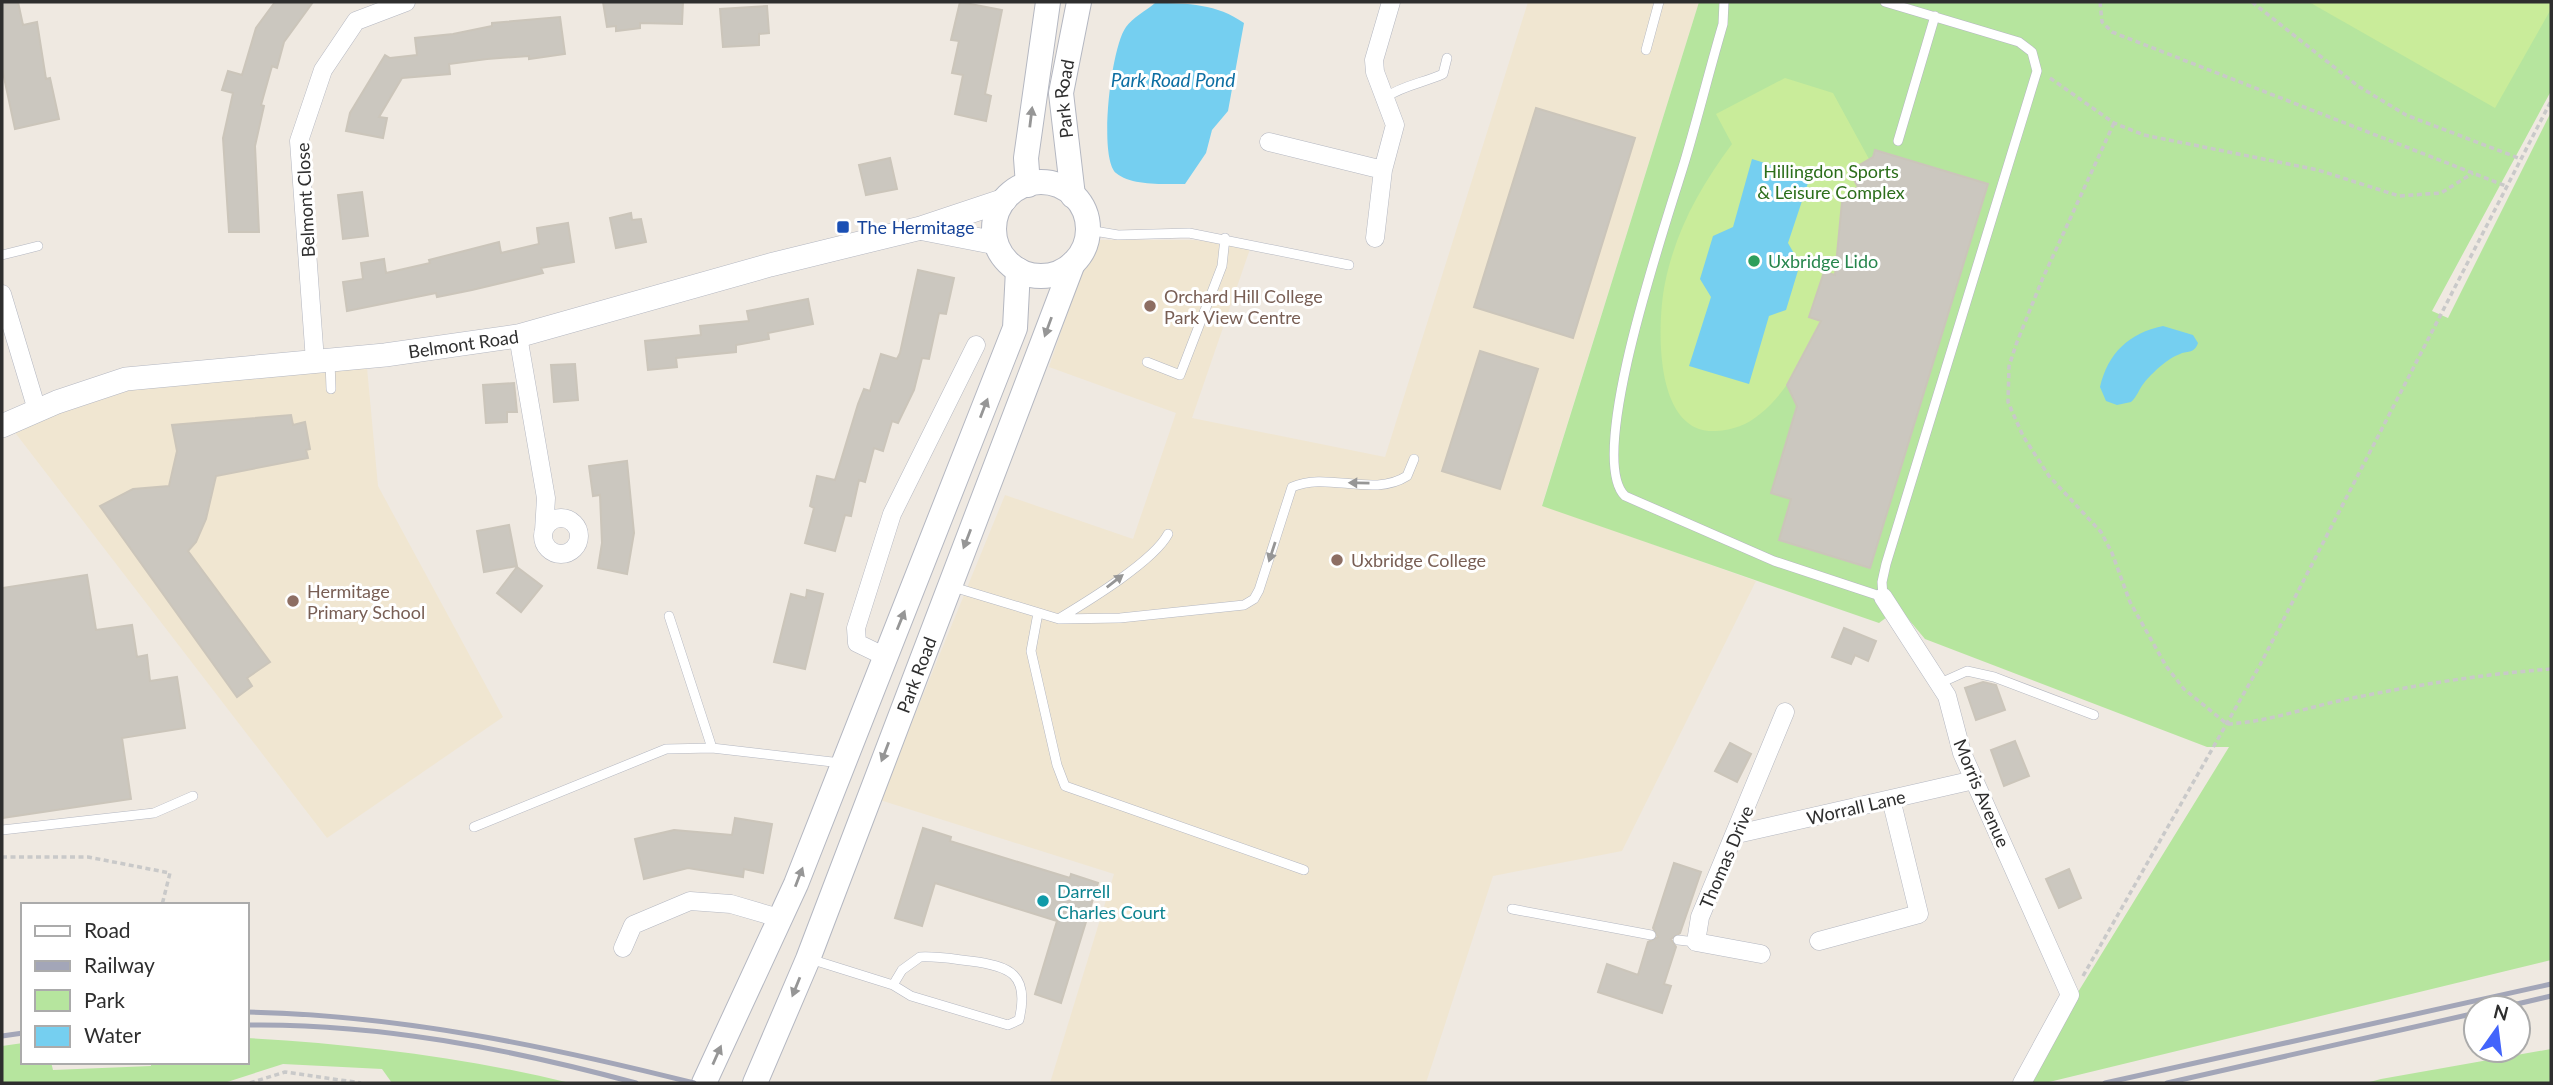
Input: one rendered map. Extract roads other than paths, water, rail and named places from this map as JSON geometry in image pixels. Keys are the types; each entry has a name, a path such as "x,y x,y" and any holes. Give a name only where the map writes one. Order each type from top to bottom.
{"main road":[{"name":"Park Road","path":"1028,185 1026,158 1048,2"},
{"name":"Park Road","path":"1073,196 1061,93 1079,2"},
{"path":"1028,185 1054,185 1073,196 1084,212 1088,230 1085,245 1073,263 1058,273 1045,276 1017,270 1007,262 996,243 995,222 1005,200 1028,185"},
{"name":"Park Road","path":"755,1083 808,959 1073,263"},
{"name":"Park Road","path":"704,1083 782,919 1015,327 1017,270"}],"street":[{"name":"Belmont Close","path":"323,360 299,141 323,70 356,21 406,2"},
{"path":"1375,237 1383,170 1395,125 1387,97 1375,72 1374,60 1391,2"},
{"path":"1269,142 1383,170"},
{"name":"Belmont Road","path":"2,426 37,410 126,379 452,347 518,336 770,265 921,228 1005,200"},
{"path":"921,228 996,243"},
{"path":"2,294 37,410"},
{"path":"518,336 546,498 544,531 548,549 555,554 567,554 574,550 580,540 572,522 546,498"},
{"path":"886,657 856,643 856,628 892,514 976,345"},
{"path":"544,531 557,519 572,522"},
{"name":"Morris Avenue","path":"1883,597 1947,696 1962,753 2070,995 2022,1083"},
{"name":"Thomas Drive","path":"1760,954 1687,941 1737,834 1785,712"},
{"name":"Worrall Lane","path":"1737,834 1975,780"},
{"path":"1819,941 1919,914 1892,799"},
{"path":"623,948 633,925 690,901 731,904 782,919"}],"lane":[{"path":"1646,50 1659,2"},
{"path":"1724,2 1723,24 1632,337 1615,432 1615,477 1625,496 1774,561 1883,597 1882,582 1886,564 2037,71 2034,55 2019,42 1885,2"},
{"path":"1898,141 1935,16"},
{"path":"1387,97 1402,86 1425,82 1443,74 1447,58"},
{"path":"1088,230 1118,235 1189,233 1225,238 1349,265"},
{"path":"1147,362 1180,374 1222,266 1225,238"},
{"path":"2,255 38,246"},
{"path":"323,360 331,389"},
{"path":"949,585 1059,619 1120,618 1244,605 1259,590 1292,487 1307,481 1392,482 1407,476 1414,459"},
{"path":"1059,619 1097,595 1158,547 1168,534"},
{"path":"1038,613 1031,650 1057,765 1065,786 1304,870"},
{"path":"668,616 712,748"},
{"path":"1938,684 1967,671 1994,677 2094,715"},
{"path":"474,827 666,749 712,748 843,763"},
{"path":"2,830 154,813 193,796"},
{"path":"1512,909 1651,935"},
{"path":"808,959 893,985 911,996 1008,1026 1019,1020 1022,1007 1021,985 1015,975 999,965 920,957 902,971 893,985"}],"water":[{"name":"Park Road Pond","path":"1155,3 1213,8 1244,23 1228,111 1212,130 1206,153 1185,184 1149,183 1122,177 1116,173 1111,163 1108,146 1111,78 1121,38 1126,27"},
{"path":"1752,159 1810,177 1788,243 1800,264 1786,310 1769,316 1749,384 1689,366 1711,297 1700,279 1713,236 1733,227"},
{"path":"2163,326 2193,335 2198,343 2193,350 2175,356 2160,366 2131,402 2117,405 2106,401 2100,387 2114,355 2130,339"}],"railway":[{"path":"2105,1083 2551,984"},
{"path":"2532,1000 2551,996"},
{"path":"248,1012 304,1014 416,1026 528,1045 694,1083"},
{"path":"2167,1083 2462,1016"},
{"path":"248,1025 345,1028 443,1041 540,1059 636,1083"},
{"path":"2,1036 21,1033"}],"place":[{"name":"The Hermitage","path":"843,227"},
{"name":"Uxbridge Lido","path":"1754,261"},
{"name":"Orchard Hill College Park View Centre","path":"1150,306"},
{"name":"Uxbridge College","path":"1337,560"},
{"name":"Hermitage Primary School","path":"293,601"},
{"name":"Darrell Charles Court","path":"1043,901"}],"park label":[{"name":"Hillingdon Sports & Leisure Complex","path":"1831,181"}]}
